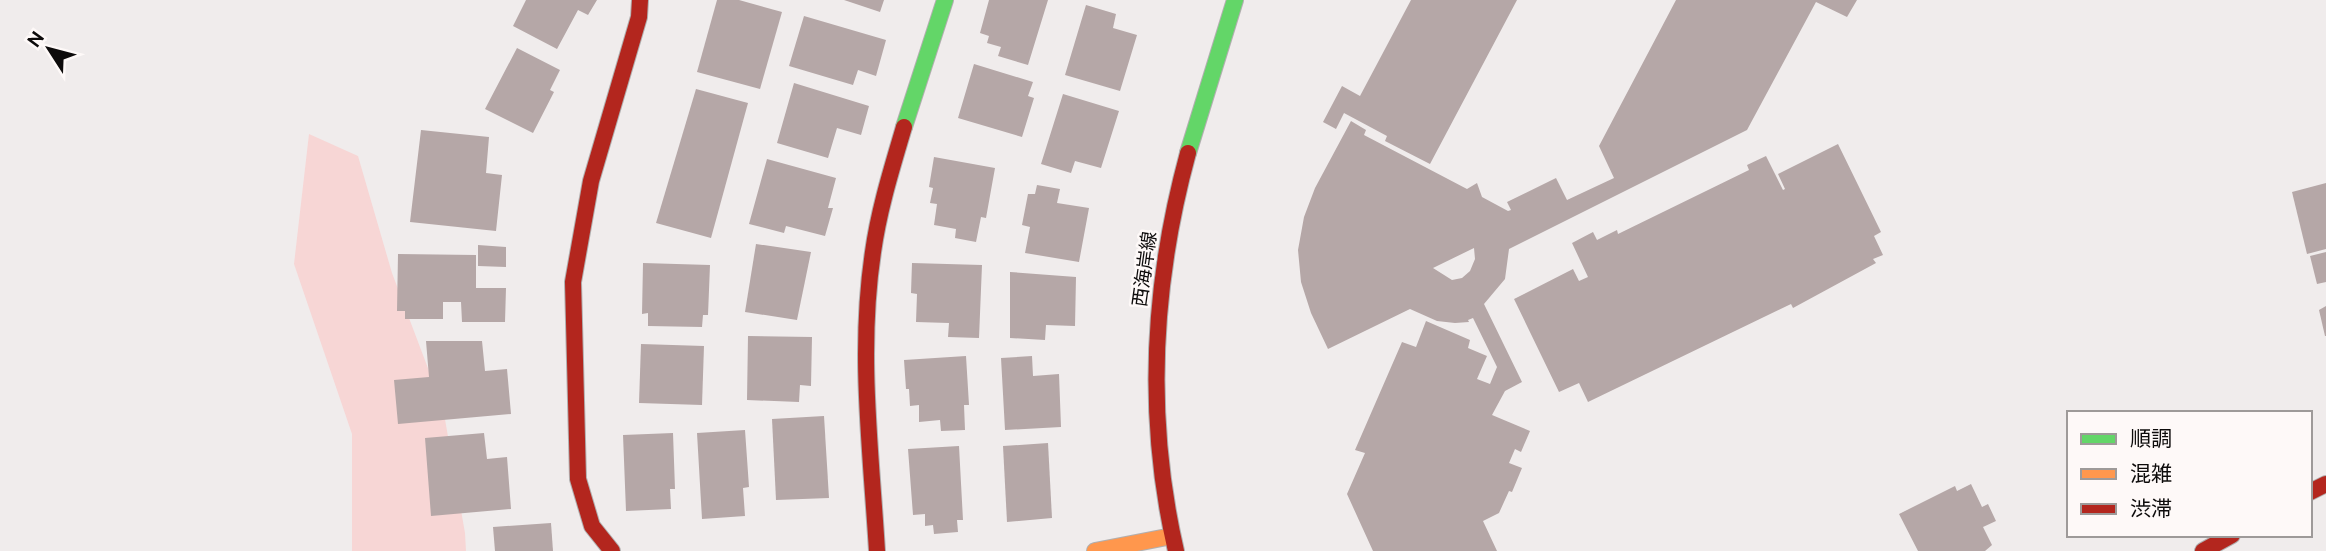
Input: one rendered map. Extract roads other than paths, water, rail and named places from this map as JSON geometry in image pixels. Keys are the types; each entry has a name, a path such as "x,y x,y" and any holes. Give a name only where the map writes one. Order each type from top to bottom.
{"street":[{"path":"612,551 592,526 578,479 573,282 576,250 591,177 639,17 640,0"},
{"path":"877,551 867,326 873,251 891,179 945,0"},
{"name":"西海岸線","path":"1174,544 1156,418 1161,282 1184,169 1235,0"},
{"path":"2203,551 2228,537"},
{"path":"1095,551 1174,544"}]}
